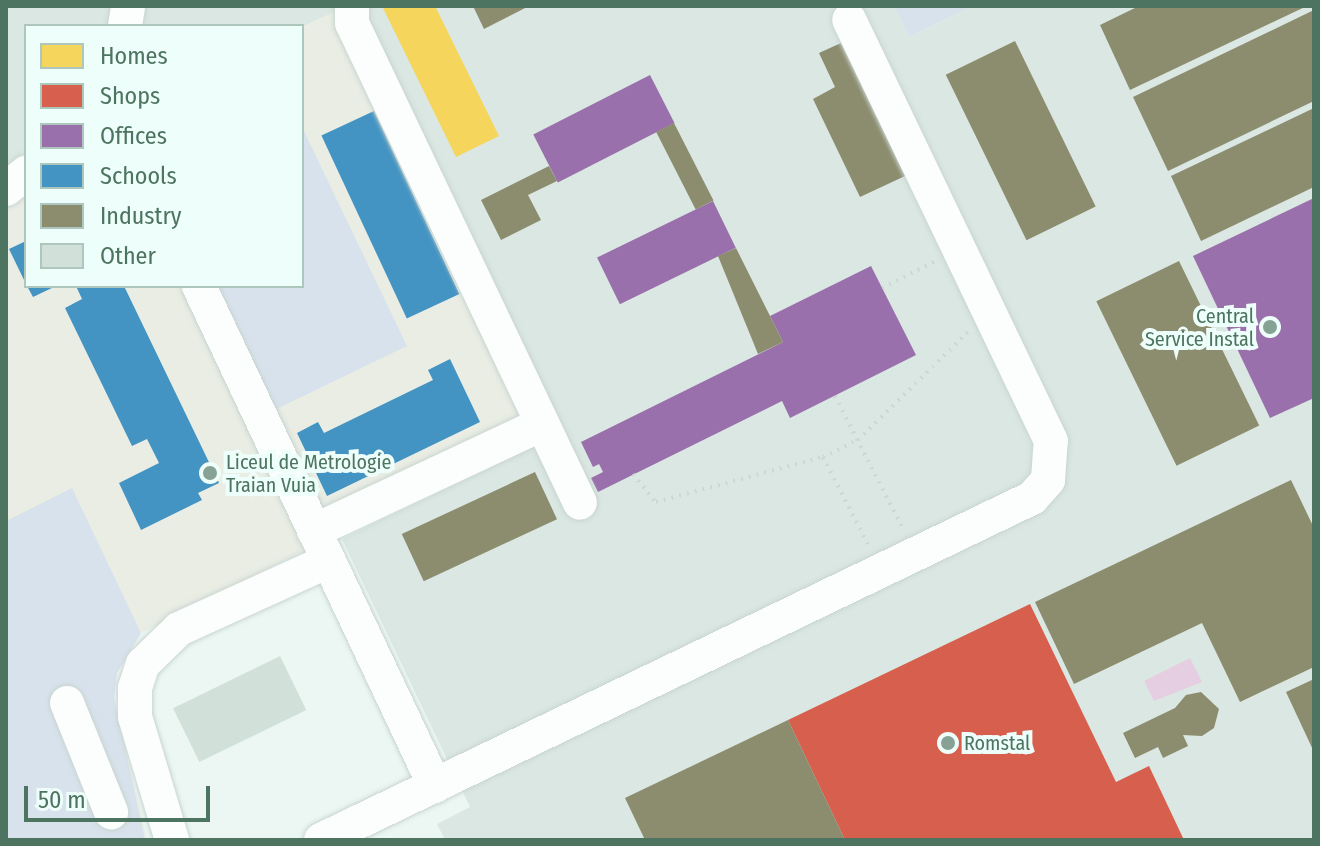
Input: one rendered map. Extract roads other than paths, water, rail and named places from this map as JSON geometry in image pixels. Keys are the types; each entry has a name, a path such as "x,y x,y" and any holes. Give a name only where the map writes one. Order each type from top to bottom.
{"street":[{"path":"352,6 352,23 580,503"},
{"path":"321,840 1032,498 1048,480 1051,441 849,20"},
{"path":"6,189 24,175"},
{"path":"200,288 435,786"},
{"path":"172,840 135,717 135,688 143,664 179,629 321,546 542,424"},
{"path":"67,703 111,812"}],"place":[{"name":"Central Service Instal","path":"1270,327"},
{"name":"Liceul de Metrologie Traian Vuia","path":"210,473"},
{"name":"Romstal","path":"948,743"}]}
